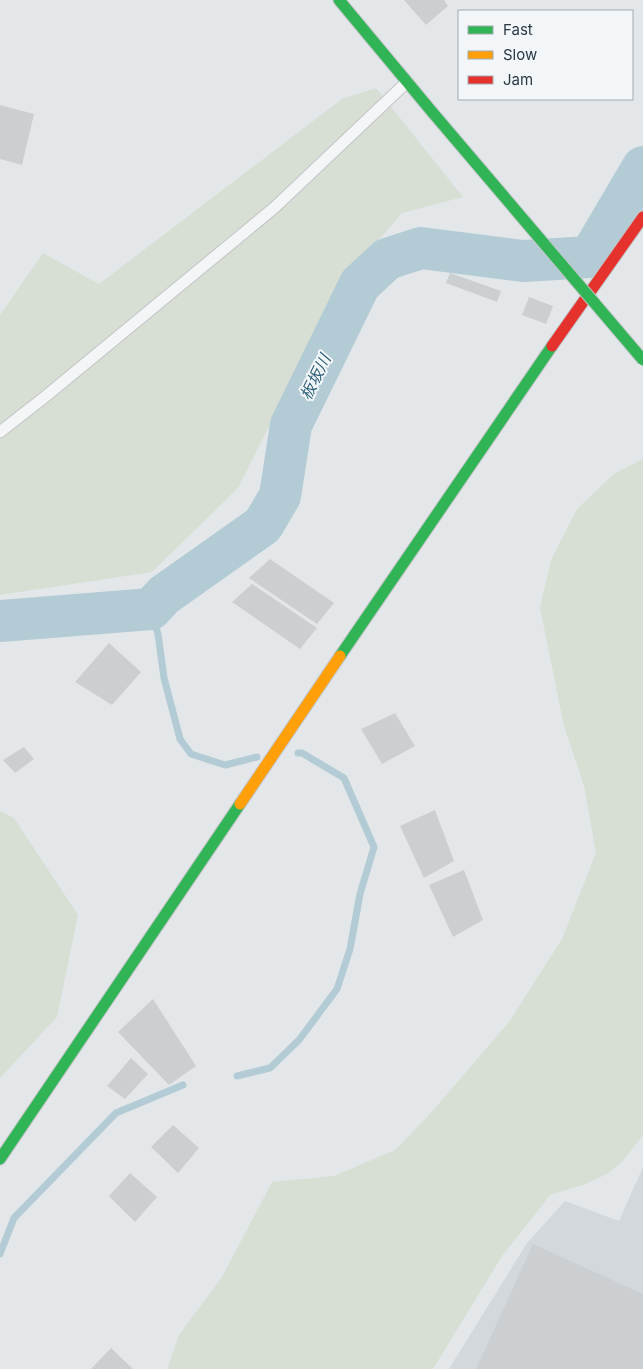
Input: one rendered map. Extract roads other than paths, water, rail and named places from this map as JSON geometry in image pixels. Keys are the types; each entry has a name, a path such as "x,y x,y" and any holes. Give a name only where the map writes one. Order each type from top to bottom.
{"street":[{"path":"339,0 643,360"},
{"path":"0,1160 558,337 643,216"}],"lane":[{"path":"0,432 274,208 407,82"}],"waterway":[{"name":"板坂川","path":"0,621 151,609 164,595 263,525 280,496 291,425 360,284 387,259 421,248 523,261 590,257 643,167"},
{"path":"151,609 158,634 164,678 180,739 191,754 225,765 257,757"},
{"path":"237,1076 270,1068 299,1040 337,989 350,949 360,894 374,847 344,778 302,753 298,753"},
{"path":"0,1254 14,1218 116,1113 183,1085"}]}
